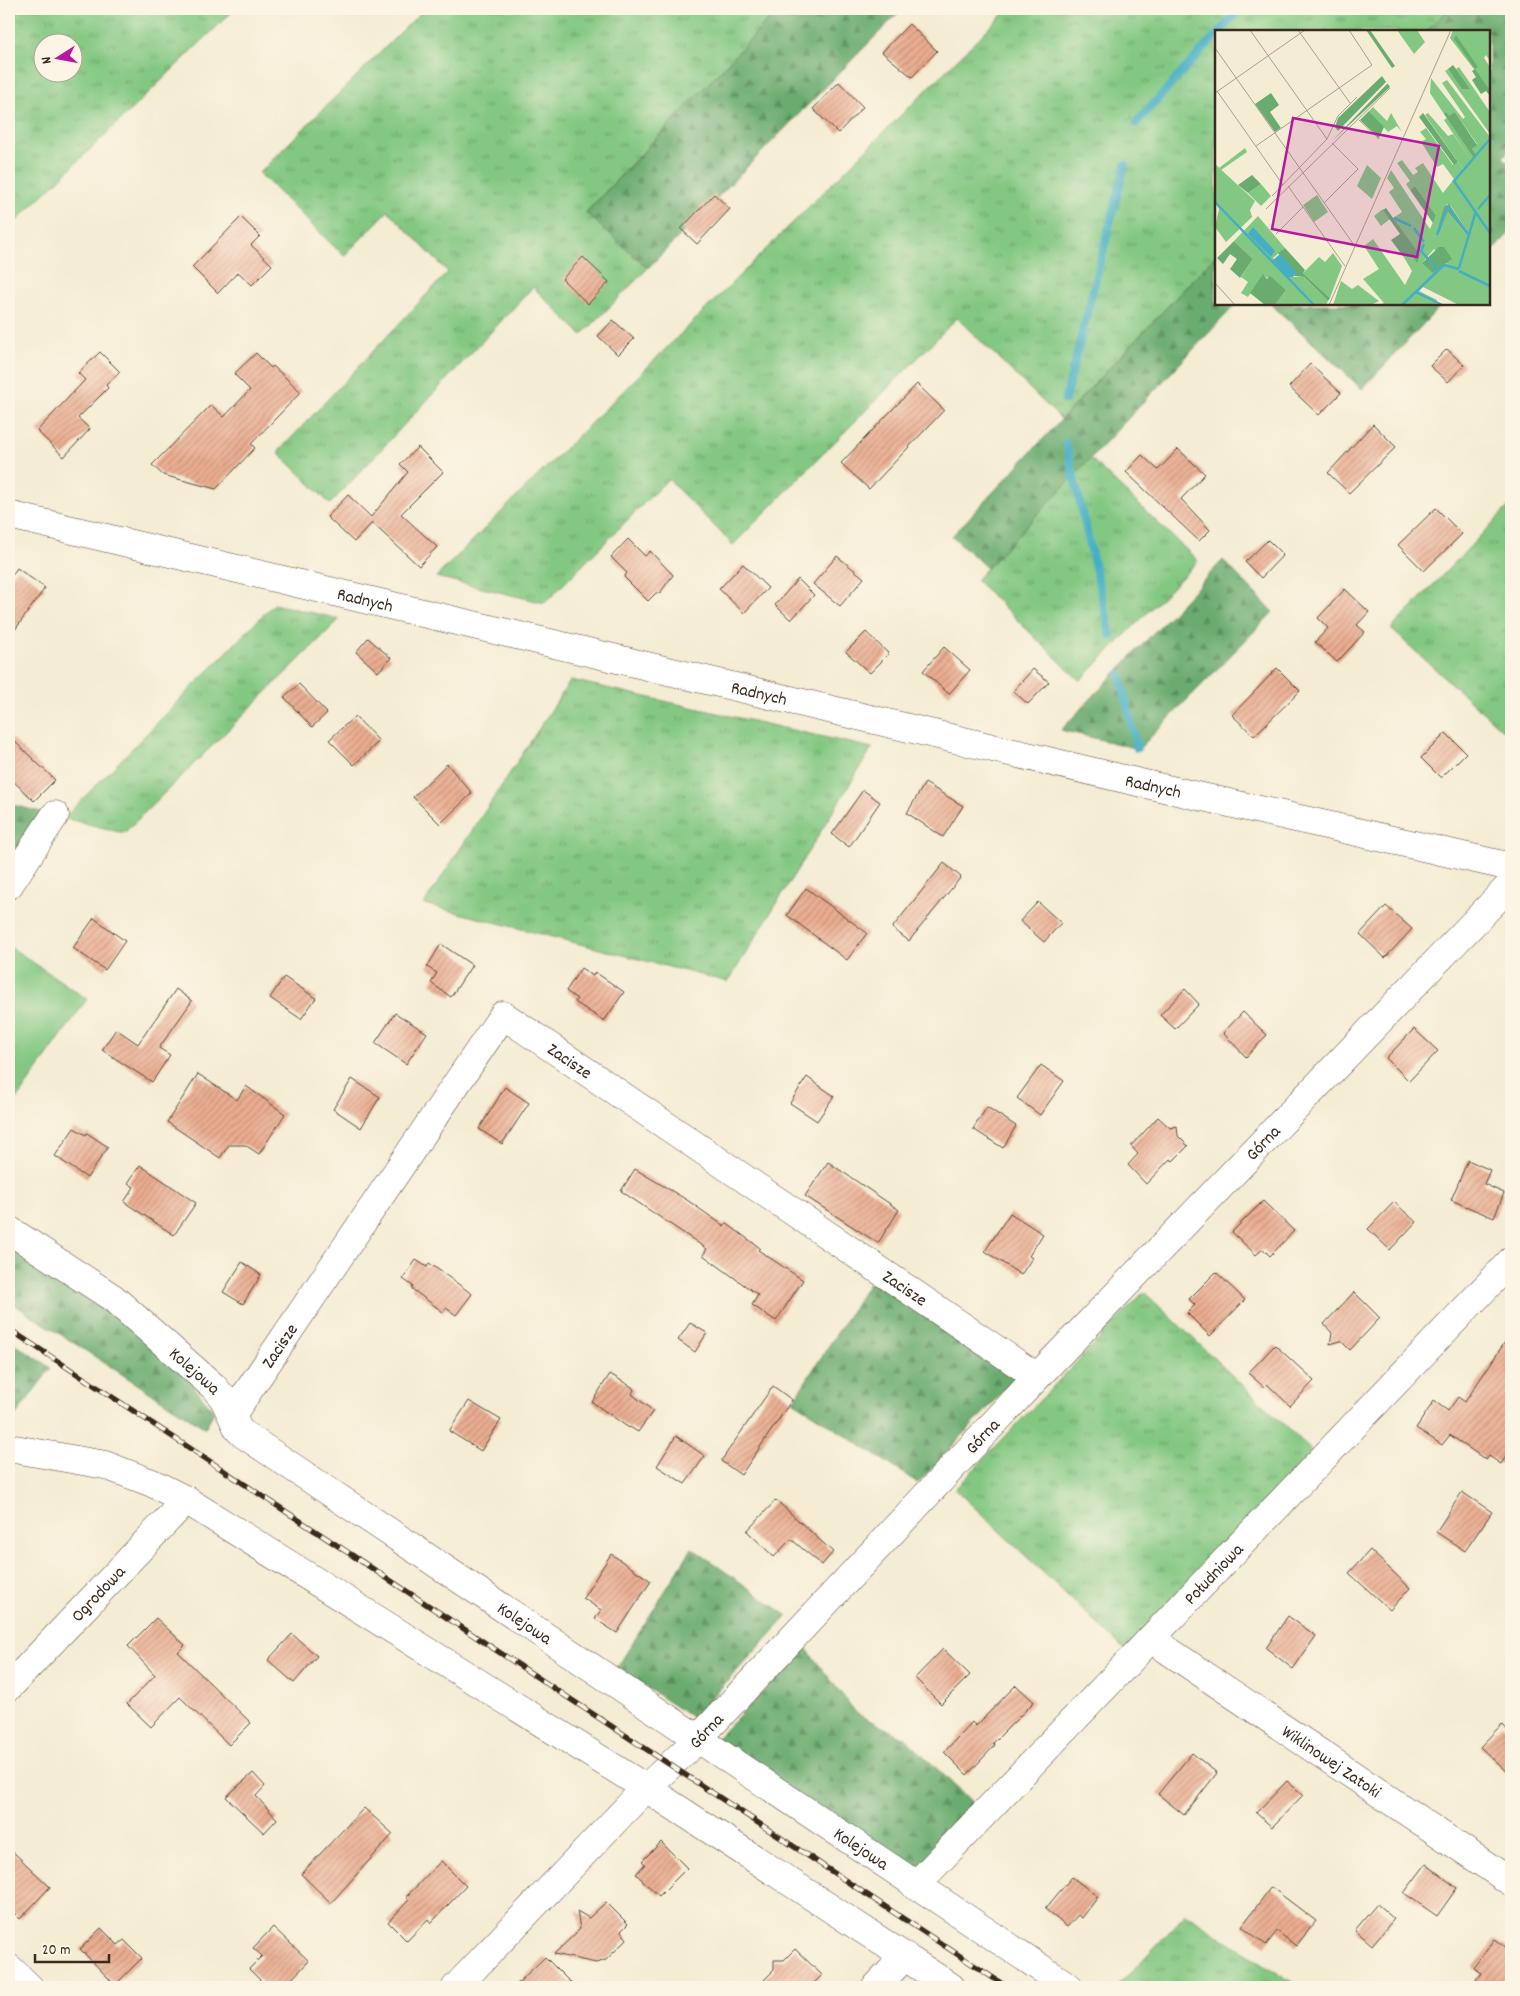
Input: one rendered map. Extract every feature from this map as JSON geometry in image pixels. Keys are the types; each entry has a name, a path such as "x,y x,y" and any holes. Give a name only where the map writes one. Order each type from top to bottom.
{"street":[{"name":"Radnych","path":"9,515 1132,781 1511,867"},
{"path":"9,885 55,815"},
{"name":"Górna","path":"456,1987 646,1788 697,1740 1037,1377 1511,884"},
{"name":"Zacisze","path":"232,1415 503,1016 1037,1377"},
{"name":"Kolejowa","path":"9,1230 113,1298 214,1387 224,1399 242,1434 1068,1987"},
{"name":"Południowa","path":"915,1886 1511,1261"},
{"path":"9,1448 105,1465 152,1483 186,1500 646,1788 951,1987"},
{"name":"Ogrodowa","path":"9,1687 186,1500"},
{"name":"Wiklinowej Zatoki","path":"1151,1639 1511,1882"},
{"path":"876,1987 905,1956"},
{"path":"9,1968 29,1987"}],"green space":[{"path":"9,9 235,9 9,228"},
{"path":"424,9 779,9 586,212 648,268 582,335 533,287 330,504 278,452 448,272 388,211 344,256 259,173"},
{"path":"779,9 902,9 648,268 586,213"},
{"path":"1008,9 1449,9 1428,30 1215,30 1215,256 1061,419 957,318 733,545 668,479 545,603 436,577"},
{"path":"1449,9 1511,9 1511,76 1505,82 1511,88 1511,149 1503,157 1511,165 1511,231 1490,254 1490,30 1428,30"},
{"path":"1215,256 1215,305 1235,305 987,568 952,536"},
{"path":"1272,305 1441,305 1362,389"},
{"path":"1089,457 1198,561 1080,681 976,580"},
{"path":"1511,504 1511,731 1508,735 1391,629"},
{"path":"1223,560 1273,612 1139,749 1061,730"},
{"path":"274,604 340,619 124,833 64,818"},
{"path":"571,680 872,748 728,982 424,904"},
{"path":"9,804 45,813 9,867"},
{"path":"9,946 87,999 9,1110"},
{"path":"9,1246 165,1350 214,1412 205,1428 9,1301"},
{"path":"872,1279 1016,1378 918,1483 793,1401"},
{"path":"1144,1292 1314,1453 1125,1650 955,1489"},
{"path":"9,1340 51,1368 12,1420 9,1420"},
{"path":"692,1548 788,1616 693,1718 617,1668"},
{"path":"806,1648 857,1714 905,1738 977,1807 918,1871 715,1740"},
{"path":"1186,1914 1298,1987 1117,1987"}],"building":[{"path":"909,24 937,51 912,77 882,52"},
{"path":"839,82 863,107 838,133 813,109"},
{"path":"714,194 730,209 697,244 681,229"},
{"path":"241,217 260,236 251,245 272,265 252,285 238,272 218,293 192,267"},
{"path":"583,257 609,282 588,304 562,279"},
{"path":"613,320 634,339 618,355 598,336"},
{"path":"1447,349 1464,365 1448,382 1430,366"},
{"path":"100,352 120,372 106,385 108,388 78,418 90,429 64,457 37,431 85,380 78,373"},
{"path":"256,353 271,368 273,366 301,392 251,444 255,448 216,489 163,475 152,465 211,405 224,417 250,390 234,374"},
{"path":"1310,364 1341,393 1319,415 1289,387"},
{"path":"917,384 944,410 869,489 841,463"},
{"path":"1373,424 1396,447 1349,493 1328,473"},
{"path":"418,447 443,472 401,514 437,547 419,566 372,523 354,542 327,517 348,495 371,517 408,472 400,464"},
{"path":"1178,449 1205,474 1181,499 1210,530 1199,541 1126,472 1142,455 1158,470"},
{"path":"1436,508 1462,534 1424,571 1398,545"},
{"path":"628,539 645,556 650,551 673,575 660,593 656,593 648,601 624,577 627,573 611,557"},
{"path":"1268,540 1283,555 1261,578 1245,562"},
{"path":"837,556 864,578 840,606 813,584"},
{"path":"743,564 768,588 744,613 719,589"},
{"path":"17,568 45,588 9,638 9,580"},
{"path":"798,579 814,595 791,620 775,605"},
{"path":"1345,589 1369,612 1357,625 1365,632 1337,662 1315,642 1328,628 1318,618"},
{"path":"866,632 889,654 870,673 846,652"},
{"path":"368,638 391,658 378,672 356,652"},
{"path":"944,647 970,670 949,694 923,671"},
{"path":"1277,668 1300,691 1254,736 1232,715"},
{"path":"1033,669 1049,682 1028,704 1013,691"},
{"path":"299,684 327,713 312,727 284,697"},
{"path":"355,716 379,741 354,765 329,740"},
{"path":"1446,733 1466,753 1441,778 1421,758"},
{"path":"9,736 55,780 34,801 9,777"},
{"path":"447,764 472,793 440,824 413,797"},
{"path":"925,783 963,806 943,837 907,813"},
{"path":"863,790 880,802 849,847 832,834"},
{"path":"944,863 961,877 909,941 892,928"},
{"path":"806,888 867,933 847,960 787,915"},
{"path":"1038,902 1061,923 1044,942 1020,921"},
{"path":"1386,906 1412,929 1385,958 1360,934"},
{"path":"94,918 125,941 105,970 73,948"},
{"path":"441,944 472,965 451,997 431,983 437,973 427,967"},
{"path":"581,968 593,976 595,972 624,992 604,1021 575,1002 577,999 566,991"},
{"path":"284,977 316,998 301,1019 270,998"},
{"path":"176,989 192,1001 159,1048 170,1055 152,1082 102,1050 116,1029 138,1044"},
{"path":"1185,989 1199,1004 1175,1029 1160,1015"},
{"path":"1243,1012 1267,1035 1246,1057 1223,1033"},
{"path":"395,1013 427,1033 406,1064 375,1043"},
{"path":"1414,1029 1438,1051 1409,1081 1386,1058"},
{"path":"1041,1065 1064,1081 1040,1115 1017,1098"},
{"path":"198,1074 237,1100 246,1086 285,1114 259,1154 245,1145 229,1145 220,1158 167,1122"},
{"path":"807,1077 834,1096 817,1121 790,1103"},
{"path":"352,1079 380,1097 361,1128 333,1109"},
{"path":"505,1087 529,1103 502,1144 479,1129"},
{"path":"987,1107 1016,1126 1003,1148 973,1129"},
{"path":"1158,1117 1170,1128 1177,1126 1178,1136 1188,1146 1173,1161 1170,1159 1146,1184 1128,1165 1138,1154 1131,1146"},
{"path":"74,1128 86,1135 87,1133 108,1147 87,1178 55,1156"},
{"path":"1468,1160 1490,1170 1484,1184 1504,1193 1494,1218 1451,1200"},
{"path":"828,1162 899,1210 878,1243 805,1196"},
{"path":"140,1165 196,1203 174,1235 124,1202 134,1187 128,1183"},
{"path":"635,1169 687,1200 724,1226 726,1223 760,1248 758,1250 803,1280 776,1321 752,1305 758,1295 703,1255 707,1249 621,1191"},
{"path":"1263,1201 1294,1231 1270,1256 1263,1249 1256,1255 1232,1232"},
{"path":"1394,1202 1416,1222 1390,1250 1368,1229"},
{"path":"1010,1213 1043,1234 1029,1256 1032,1258 1021,1275 985,1251"},
{"path":"416,1260 427,1267 429,1263 472,1294 456,1315 446,1308 443,1312 412,1289 413,1286 403,1279"},
{"path":"242,1262 261,1275 243,1304 223,1292"},
{"path":"1216,1272 1245,1300 1210,1336 1187,1313 1195,1305 1189,1299"},
{"path":"1354,1292 1380,1318 1350,1350 1341,1341 1330,1344 1332,1333 1324,1324"},
{"path":"690,1323 707,1333 695,1352 678,1340"},
{"path":"1511,1333 1511,1448 1501,1464 1489,1456 1486,1460 1450,1435 1442,1445 1416,1428 1434,1401 1448,1411 1458,1397 1465,1402"},
{"path":"1275,1345 1314,1381 1290,1406 1267,1384 1264,1387 1248,1373"},
{"path":"610,1374 632,1387 634,1390 632,1394 653,1411 638,1432 629,1428 592,1402"},
{"path":"773,1386 792,1400 741,1475 721,1461"},
{"path":"469,1401 501,1420 481,1451 449,1431"},
{"path":"676,1436 705,1456 685,1484 657,1466"},
{"path":"1462,1492 1492,1512 1465,1551 1436,1532"},
{"path":"776,1500 833,1552 822,1565 791,1539 774,1557 747,1531"},
{"path":"1370,1550 1410,1588 1390,1610 1349,1573"},
{"path":"611,1554 651,1581 617,1633 595,1619 601,1610 583,1598"},
{"path":"1288,1616 1316,1636 1293,1669 1266,1648"},
{"path":"156,1618 185,1645 178,1652 251,1723 229,1745 180,1697 151,1727 127,1704 155,1675 128,1646"},
{"path":"292,1634 317,1656 294,1683 268,1660"},
{"path":"943,1649 970,1675 941,1704 915,1678"},
{"path":"1016,1685 1034,1702 993,1743 995,1745 967,1775 944,1752 972,1722 976,1726"},
{"path":"1502,1724 1511,1734 1511,1776 1480,1747"},
{"path":"1192,1753 1217,1773 1184,1815 1158,1794"},
{"path":"253,1773 265,1786 256,1796 277,1819 264,1833 226,1797"},
{"path":"1287,1781 1303,1795 1272,1827 1256,1813"},
{"path":"364,1808 393,1834 331,1903 301,1874"},
{"path":"661,1842 687,1868 659,1896 636,1874 645,1864 642,1861"},
{"path":"9,1848 50,1887 20,1919 9,1908"},
{"path":"441,1861 466,1886 431,1923 428,1919 407,1941 388,1922 409,1900 406,1897"},
{"path":"1426,1864 1457,1888 1437,1916 1404,1893"},
{"path":"1072,1877 1098,1897 1082,1918 1078,1915 1067,1927 1045,1909"},
{"path":"1271,1887 1316,1921 1296,1946 1277,1931 1266,1945 1242,1926"},
{"path":"606,1902 628,1924 621,1931 627,1939 606,1960 596,1963 554,1954 580,1929 577,1911 589,1918"},
{"path":"1377,1904 1394,1919 1372,1945 1355,1930"},
{"path":"273,1927 309,1961 284,1987 267,1987 249,1969 262,1956 253,1948"},
{"path":"101,1928 118,1945 124,1940 142,1958 115,1985 80,1949"},
{"path":"1495,1939 1511,1951 1511,1987 1470,1987 1481,1973 1473,1968"},
{"path":"795,1949 822,1975 810,1987 757,1987 774,1970 774,1960 784,1960"},
{"path":"545,1957 575,1987 514,1987"}],"waterway":[{"path":"1221,30 1241,9"},
{"path":"1136,123 1215,36"},
{"path":"1065,400 1125,165"},
{"path":"1066,443 1111,636"},
{"path":"1120,674 1137,748"}],"railway":[{"path":"9,1329 1007,1987"}]}
